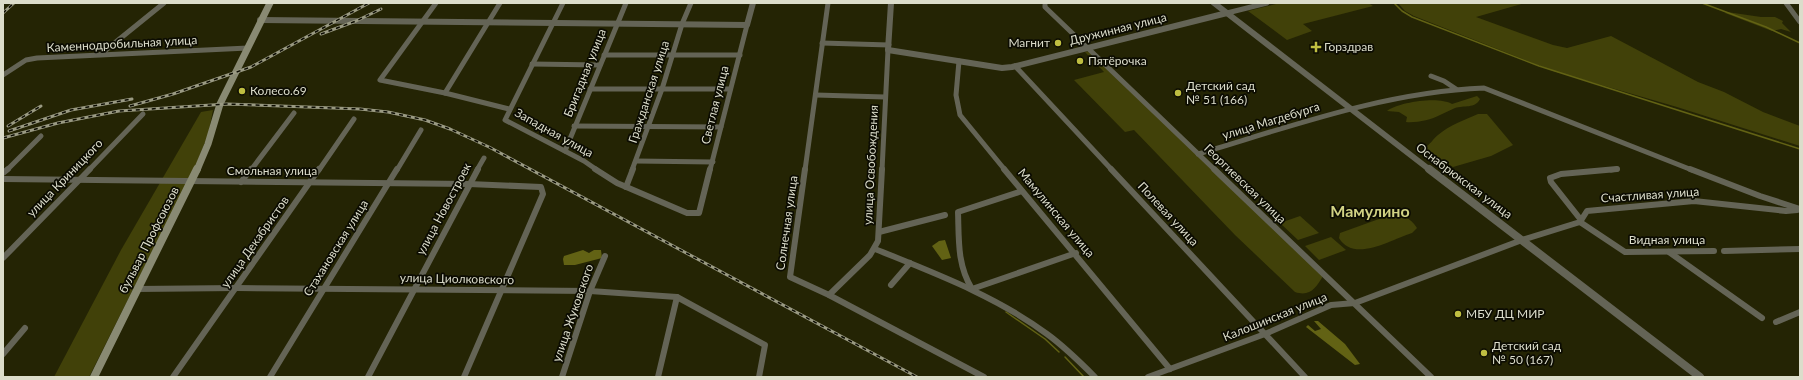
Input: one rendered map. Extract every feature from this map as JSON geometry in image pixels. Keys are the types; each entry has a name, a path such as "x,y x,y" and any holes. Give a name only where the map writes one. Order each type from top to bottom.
{"main road":[{"name":"бульвар Профсоюзов","path":"94,377 192,182 208,144 218,110 260,20 270,3"}],"street":[{"path":"100,55 164,3"},
{"path":"422,22 436,3"},
{"path":"445,93 500,3"},
{"path":"509,109 563,3"},
{"name":"Бригадная улица","path":"565,151 616,23 626,3"},
{"name":"Гражданская улица","path":"626,187 662,89 682,24 691,3"},
{"name":"Светлая улица","path":"699,213 753,3"},
{"name":"Солнечная улица","path":"828,3 790,276 984,377"},
{"name":"улица Освобождения","path":"875,249 879,232 891,3"},
{"name":"Оснабрюкская улица","path":"1214,3 1700,377"},
{"path":"1227,13 1267,3"},
{"path":"1786,3 1800,22"},
{"name":"Георгиевская улица","path":"1045,5 1045,7 1432,377"},
{"name":"Дружинная улица","path":"889,47 998,68 1015,66 1227,13"},
{"path":"1794,13 1800,14"},
{"path":"260,20 747,25"},
{"name":"Западная улица","path":"422,22 380,80 445,93 509,109 505,120 602,172 617,184 687,213 699,213"},
{"path":"822,43 889,47"},
{"name":"Каменнодробильная улица","path":"3,75 26,60 248,48"},
{"path":"604,54 740,55"},
{"name":"Мамулинская улица","path":"959,61 955,90 956,104 960,115 1022,191 1076,253 1170,369"},
{"path":"532,64 600,65"},
{"name":"Полевая улица","path":"1015,66 1305,377"},
{"path":"1431,76 1444,81 1456,89"},
{"name":"улица Магдебурга","path":"1198,154 1349,107 1456,89 1484,88 1760,196 1800,210"},
{"path":"590,89 730,89"},
{"path":"816,95 885,97"},
{"path":"241,182 294,113"},
{"name":"улица Криницкого","path":"3,258 143,114"},
{"name":"улица Декабристов","path":"173,377 237,288 354,119"},
{"path":"574,126 721,127"},
{"name":"Стахановская улица","path":"270,377 421,130"},
{"path":"3,173 41,136"},
{"name":"улица Новостроек","path":"368,377 468,184 484,158"},
{"path":"636,161 713,162"},
{"name":"Видная улица","path":"1617,169 1561,174 1550,178 1551,182 1581,221 1624,252 1714,251"},
{"name":"Смольная улица","path":"3,180 79,179 192,182 468,184 541,187 543,194 502,291"},
{"path":"972,289 966,281 961,264 958,212 1022,191"},
{"name":"Счастливая улица","path":"1581,221 1587,211 1694,201 1786,211 1800,210"},
{"path":"879,232 945,215"},
{"name":"Калошинская улица","path":"1148,377 1265,334 1331,305 1355,303 1522,240 1581,221"},
{"path":"829,295 875,249 972,289 1003,304 1076,356 1095,377"},
{"path":"1724,251 1800,250"},
{"path":"1669,252 1762,318"},
{"path":"972,289 1076,253"},
{"name":"улица Жуковского","path":"562,377 590,292 605,256"},
{"path":"891,285 910,263"},
{"name":"улица Циолковского","path":"137,289 414,289 590,292 677,297 765,345 759,377"},
{"path":"464,377 502,291"},
{"path":"658,377 677,297"},
{"path":"1776,322 1800,312"},
{"path":"3,354 25,328"}],"shaded area":[{"path":"1280,3 1368,3 1373,6 1303,24 1312,31 1287,40 1248,11"},
{"path":"1398,3 1525,3 1476,17 1553,45 1567,48 1611,36 1698,82 1724,92 1763,112 1800,126 1800,146 1677,107 1553,71 1414,16 1405,11"},
{"path":"1727,12 1761,17 1775,17 1783,21 1782,23 1791,32 1781,29 1772,31 1725,13"},
{"path":"1089,51 1323,276 1315,288 1305,293 1295,292 1235,235 1134,130 1125,132 1074,80 1104,72 1085,52"},
{"path":"1477,96 1480,99 1475,104 1458,107 1419,122 1406,122 1407,117 1399,112 1387,111 1400,105 1419,101 1438,100 1452,104"},
{"path":"213,110 208,135 197,162 89,377 54,377 121,250 201,112"},
{"path":"1478,114 1487,114 1513,145 1491,156 1453,167 1424,148 1447,128"},
{"path":"1390,215 1405,217 1412,221 1417,228 1412,233 1373,248 1354,249 1346,245 1339,238 1340,233"},
{"path":"1300,216 1319,233 1298,240 1280,223"},
{"path":"1331,237 1346,250 1319,260 1305,246"},
{"path":"945,240 951,258 942,260 932,246 939,241"},
{"path":"583,250 589,253 594,250 601,250 602,258 575,265 564,265 564,256"},
{"path":"1314,321 1318,321 1345,344 1360,364 1355,365 1306,327 1308,325 1315,331 1321,329"}],"waterway":[{"path":"1394,3 1402,11 1412,17 1539,66 1800,149"},
{"path":"1702,3 1766,27 1800,43"},
{"path":"1006,312 1045,339 1059,352"},
{"path":"1065,357 1084,377"}],"railway":[{"path":"3,13 14,3"},
{"path":"130,106 173,94 251,67 369,3"},
{"path":"321,34 356,21 381,9"},
{"path":"9,131 71,110 132,99"},
{"path":"3,138 58,123 119,111 227,104 360,109 388,112 425,120 450,129 489,147 917,377"},
{"path":"8,126 41,106"}],"place":[{"name":"Магнит","path":"1058,43"},
{"name":"Горздрав","path":"1316,47"},
{"name":"Пятёрочка","path":"1080,61"},
{"name":"Колесо.69","path":"242,91"},
{"name":"Детский сад № 51 (166)","path":"1178,93"},
{"name":"МБУ ДЦ МИР","path":"1458,314"},
{"name":"Детский сад № 50 (167)","path":"1484,353"}],"district":[{"name":"Мамулино","path":"1370,211"}]}
